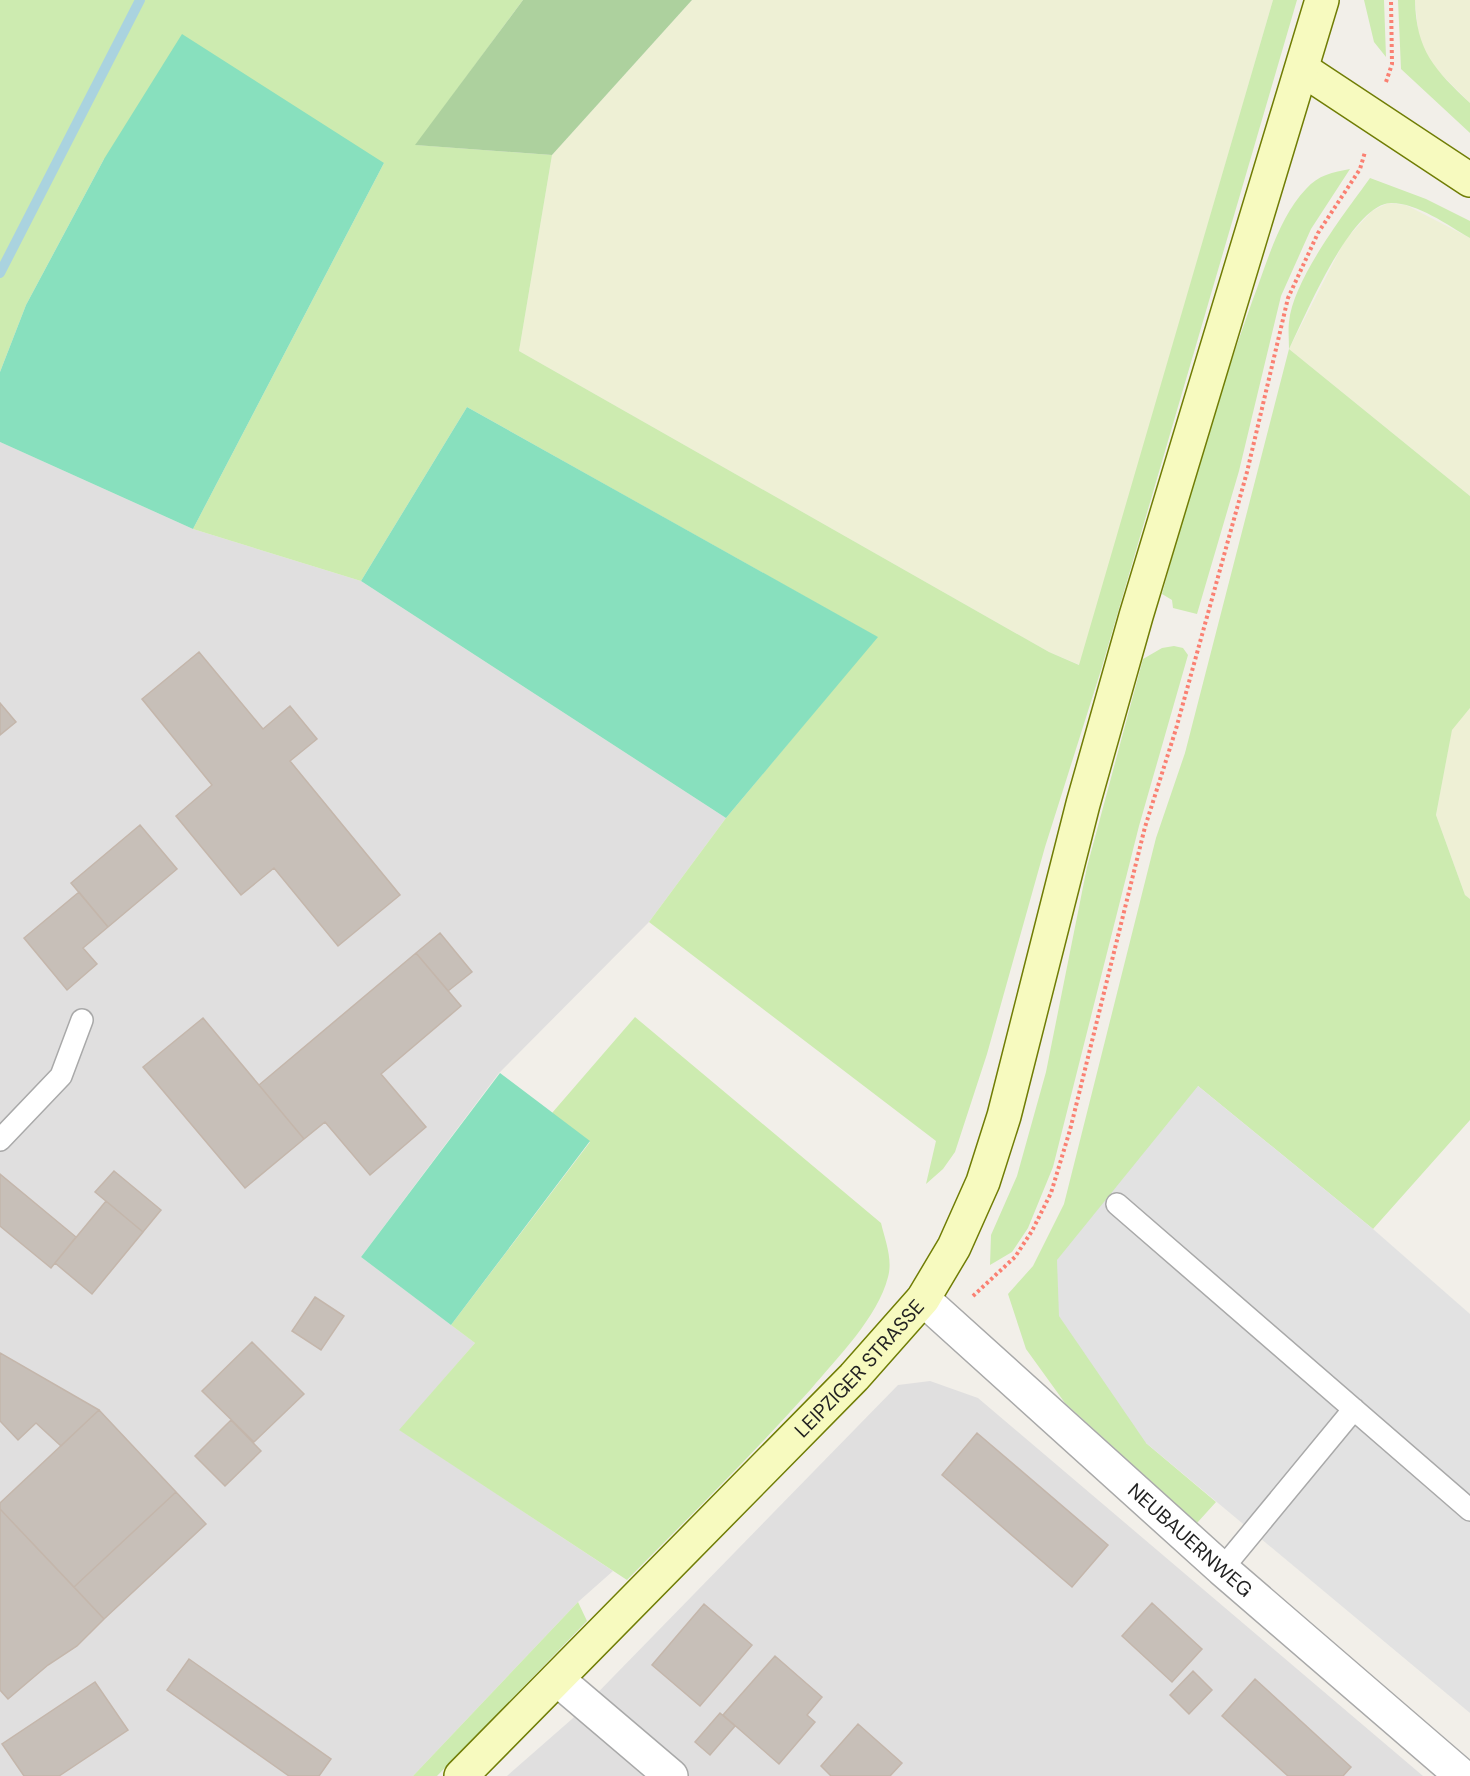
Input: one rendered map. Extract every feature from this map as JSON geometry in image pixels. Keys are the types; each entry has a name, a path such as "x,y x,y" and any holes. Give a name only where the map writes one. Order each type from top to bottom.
{"street":[{"name":"LEIPZIGER STRASSE","path":"461,1776 854,1377 923,1299 954,1247 983,1182 1004,1116 1083,804 1136,616 1322,0"},
{"path":"1302,69 1375,115 1470,180"},
{"name":"NEUBAUERNWEG","path":"923,1299 1222,1569 1462,1776"},
{"path":"557,1679 671,1776"}],"lane":[{"path":"0,1140 61,1076 82,1020"},
{"path":"1116,1204 1470,1510"},
{"path":"1222,1569 1354,1409"}],"path":[{"path":"949,1321 1015,1257 1032,1231 1051,1193 1073,1119 1145,827 1176,729 1247,472 1288,298 1318,233 1360,169 1392,64 1391,0"}],"shaded area":[{"path":"0,442 193,529 361,581 726,818 649,922 499,1073 361,1257 475,1343 400,1430 613,1571 578,1602 413,1776 0,1776"},
{"path":"1198,1086 1373,1229 1470,1314 1470,1713 1146,1443 1059,1316 1057,1260"},
{"path":"930,1381 978,1398 1423,1776 507,1776 572,1719 898,1385"}],"green space":[{"path":"0,0 523,0 416,145 552,155 519,351 1049,652 1079,665 1273,0 1297,0 1101,670 1045,847 987,1054 955,1152 943,1169 926,1184 936,1141 649,922 726,818 877,637 467,407 361,581 193,529 384,163 104,159 26,305 0,372"},
{"path":"523,0 692,0 552,155 415,145"},
{"path":"692,0 1273,0 1080,665 1049,652 519,351 552,155"},
{"path":"1364,0 1384,0 1386,57 1374,42"},
{"path":"1398,0 1415,0 1419,33 1430,58 1437,69 1470,103 1470,133 1401,69"},
{"path":"1415,0 1470,0 1470,103 1429,62 1419,40"},
{"path":"182,34 384,163 193,529 0,442 0,372 26,305 104,159"},
{"path":"1350,169 1311,229 1281,296 1239,471 1197,614 1173,608 1172,600 1162,594 1172,557 1228,372 1275,241 1288,213 1311,184 1326,175"},
{"path":"1370,178 1426,199 1470,221 1470,238 1412,207 1391,203 1376,208 1360,222 1345,241 1318,289 1289,349 1289,322 1300,286 1334,228"},
{"path":"1388,203 1406,205 1470,238 1470,496 1289,349 1345,240 1372,211"},
{"path":"1289,349 1470,496 1470,708 1452,730 1436,815 1465,895 1470,899 1470,1120 1373,1229 1198,1086 1146,1443 1216,1502 1197,1523 1065,1403 1026,1349 1008,1294 1033,1266 1064,1204 1156,838 1185,753"},
{"path":"467,407 878,637 726,818 361,581"},
{"path":"1174,646 1183,648 1188,655 1139,826 1053,1167 1028,1228 1012,1252 990,1265 991,1235 1017,1176 1046,1072 1087,867 1143,659 1162,648"},
{"path":"1470,708 1470,899 1465,895 1436,815 1452,729"},
{"path":"635,1017 881,1223 890,1263 883,1292 866,1322 844,1350 766,1438 627,1580 399,1430 475,1343 451,1325 590,1142 552,1113"},
{"path":"500,1073 590,1141 451,1325 361,1257"},
{"path":"578,1602 587,1621 437,1776 413,1776"}],"building":[{"path":"199,652 263,729 290,706 317,739 290,761 400,895 338,946 274,868 241,895 176,816 212,785 142,699"},
{"path":"0,703 16,722 0,735"},
{"path":"140,825 177,869 108,927 71,883"},
{"path":"79,892 108,927 83,948 97,964 67,990 24,938"},
{"path":"440,933 472,972 448,991 416,953"},
{"path":"416,953 461,1006 381,1074 426,1127 370,1175 325,1122 304,1139 259,1085"},
{"path":"203,1018 304,1139 245,1188 143,1067"},
{"path":"114,1171 161,1210 143,1232 95,1192"},
{"path":"0,1174 76,1237 51,1268 0,1226"},
{"path":"106,1201 143,1232 92,1294 55,1263"},
{"path":"315,1297 344,1316 321,1350 292,1331"},
{"path":"252,1342 304,1394 254,1442 202,1391"},
{"path":"0,1353 99,1410 61,1446 36,1423 18,1440 0,1421"},
{"path":"99,1410 176,1492 74,1587 0,1509 0,1503"},
{"path":"231,1420 261,1451 225,1486 195,1456"},
{"path":"977,1433 1108,1545 1072,1587 942,1475"},
{"path":"176,1492 206,1524 104,1619 74,1587"},
{"path":"0,1509 104,1619 77,1646 48,1665 8,1699 0,1690"},
{"path":"1152,1603 1202,1649 1172,1682 1122,1636"},
{"path":"704,1604 752,1645 700,1706 652,1665"},
{"path":"775,1656 822,1697 807,1715 815,1722 779,1764 723,1715"},
{"path":"189,1659 331,1759 319,1776 289,1776 167,1690"},
{"path":"1193,1671 1212,1690 1189,1714 1170,1695"},
{"path":"1255,1679 1351,1767 1343,1776 1288,1776 1222,1716"},
{"path":"95,1682 128,1730 59,1776 24,1776 2,1744"},
{"path":"720,1713 735,1726 710,1755 695,1742"},
{"path":"858,1724 902,1763 890,1776 831,1776 821,1766"}],"waterway":[{"path":"0,273 140,0"}]}
